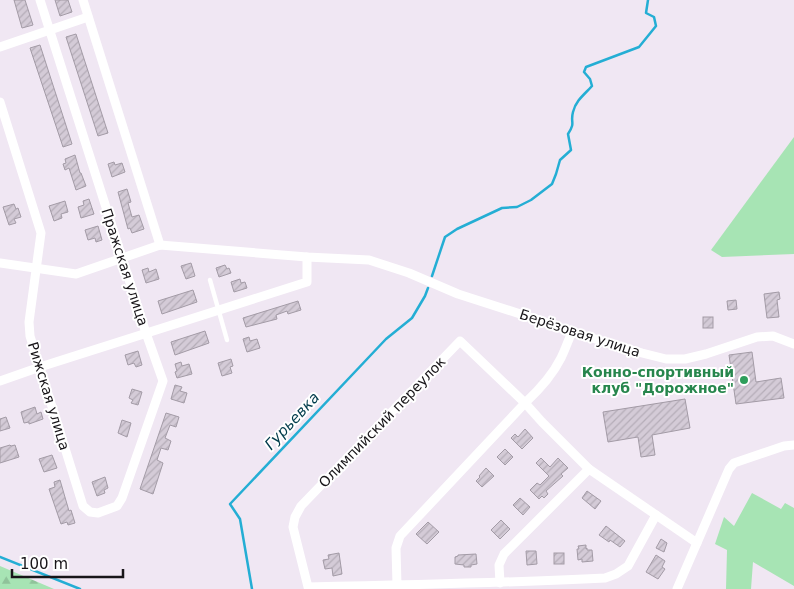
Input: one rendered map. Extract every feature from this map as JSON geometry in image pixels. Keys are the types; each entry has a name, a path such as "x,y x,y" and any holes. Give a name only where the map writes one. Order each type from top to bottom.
{"street":[{"name":"Пражская улица","path":"40,0 162,381 122,498 116,506 110,509 98,513 90,512"},
{"path":"0,263 76,274 160,245 83,0"},
{"path":"0,47 88,17"},
{"name":"Рижская улица","path":"0,102 41,233 29,322 30,336 83,506 90,512"},
{"name":"Берёзовая улица","path":"160,245 307,258 369,260 409,273 458,294 642,354 666,359 685,359 706,354 757,336 773,336 794,344"},
{"path":"0,381 307,282 307,258"},
{"path":"572,332 560,360 542,387 400,536 396,548 397,587 605,578 616,574 628,566 656,515"},
{"name":"Олимпийский переулок","path":"397,587 308,588 293,527 295,517 301,506 460,341 525,403"},
{"path":"525,403 589,469 697,543"},
{"path":"677,589 729,469 734,463 784,446 793,445"},
{"path":"500,583 499,565 504,554 589,469"}],"lane":[{"path":"210,280 227,340"}],"green space":[{"path":"794,137 794,254 722,257 711,250"},
{"path":"752,493 781,509 785,503 794,508 794,586 753,562 751,589 726,589 727,550 715,544 724,517 734,526"},
{"path":"0,566 54,589 0,589"}],"building":[{"path":"14,0 25,0 33,25 22,28"},
{"path":"55,0 68,0 72,12 60,16"},
{"path":"76,34 108,133 98,136 66,37"},
{"path":"40,45 72,144 63,147 30,48"},
{"path":"75,155 86,186 76,190 69,168 65,170 63,164 66,163 65,159"},
{"path":"114,162 115,165 122,163 125,172 112,177 108,164"},
{"path":"127,189 131,202 128,203 132,217 139,215 144,229 132,233 130,228 128,229 118,192"},
{"path":"89,199 94,214 81,218 78,207 84,205 83,201"},
{"path":"65,201 68,212 61,214 62,218 54,221 49,206"},
{"path":"14,204 16,209 18,208 21,217 14,219 16,223 9,225 3,207"},
{"path":"98,226 102,240 96,242 95,238 88,240 85,230"},
{"path":"191,263 195,276 186,279 181,266"},
{"path":"225,265 231,273 219,277 216,268"},
{"path":"148,268 149,272 156,269 159,279 146,283 142,270"},
{"path":"240,279 241,283 245,282 247,288 234,292 231,282"},
{"path":"193,290 197,302 162,314 158,301"},
{"path":"779,292 780,299 777,300 779,317 767,318 764,294"},
{"path":"736,300 737,309 728,310 727,301"},
{"path":"298,301 301,310 288,314 287,311 276,315 277,319 246,327 243,318"},
{"path":"703,317 713,317 713,328 703,328"},
{"path":"205,331 209,343 175,355 171,342"},
{"path":"249,337 250,341 257,339 260,348 247,352 243,339"},
{"path":"138,351 142,365 136,367 134,363 128,365 125,355"},
{"name":"Конно-спортивный клуб \"Дорожное\"","path":"752,352 756,382 781,378 784,398 736,404 729,355"},
{"path":"231,359 233,366 230,367 232,373 222,376 218,363"},
{"path":"181,362 182,366 189,364 192,374 177,378 175,364"},
{"path":"175,385 182,387 180,391 187,393 184,403 171,399"},
{"path":"132,389 142,392 138,405 131,403 133,400 129,398"},
{"path":"685,399 690,428 652,435 655,455 641,457 638,437 608,442 603,412"},
{"path":"35,407 37,414 41,412 43,419 29,424 29,422 24,423 21,412"},
{"path":"166,413 179,417 176,427 170,425 165,438 171,441 168,450 161,448 157,460 163,463 153,494 140,489"},
{"path":"6,417 10,428 0,431 0,419"},
{"path":"122,420 131,423 127,437 118,433"},
{"path":"525,429 533,438 522,449 511,438 515,434 518,437"},
{"path":"15,445 19,457 0,463 0,448"},
{"path":"505,449 513,457 505,465 497,457"},
{"path":"52,455 57,468 44,472 39,459"},
{"path":"541,458 550,467 558,458 568,468 561,474 563,476 546,491 548,494 544,498 542,496 539,499 530,490 537,483 540,485 549,476 536,463"},
{"path":"486,468 494,476 482,487 476,481"},
{"path":"105,477 108,488 104,490 105,493 97,496 92,482"},
{"path":"60,480 69,511 71,510 75,523 68,525 67,522 61,524 49,489 55,487 54,482"},
{"path":"587,491 601,501 595,509 582,498"},
{"path":"520,498 530,507 523,515 513,505"},
{"path":"501,520 510,529 500,539 491,530"},
{"path":"428,522 439,532 427,544 416,534"},
{"path":"606,526 625,541 620,547 599,535"},
{"path":"661,539 667,543 664,552 656,548"},
{"path":"586,545 587,550 592,550 593,561 582,562 582,559 578,560 577,549 579,549 578,546"},
{"path":"526,551 536,551 537,564 527,565"},
{"path":"339,553 342,574 333,576 332,568 325,569 323,560 329,559 328,555"},
{"path":"554,553 564,553 564,564 554,564"},
{"path":"476,554 477,564 471,565 471,567 455,564 455,557 458,555"},
{"path":"656,555 665,561 662,567 665,569 658,579 646,572"}],"waterway":[{"name":"Гурьевка","path":"432,276 445,237 457,229 502,208 517,207 531,200 552,184 560,160 571,150 568,134 572,127 574,108 592,86 590,79 584,72 586,67 639,47 656,26 654,17 646,13 648,0"},
{"name":"Гурьевка","path":"252,589 240,519 230,504 386,339 412,318 428,288"},
{"path":"0,557 80,589"}],"place":[{"name":"Конно-спортивный клуб \"Дорожное\"","path":"744,380"}]}
